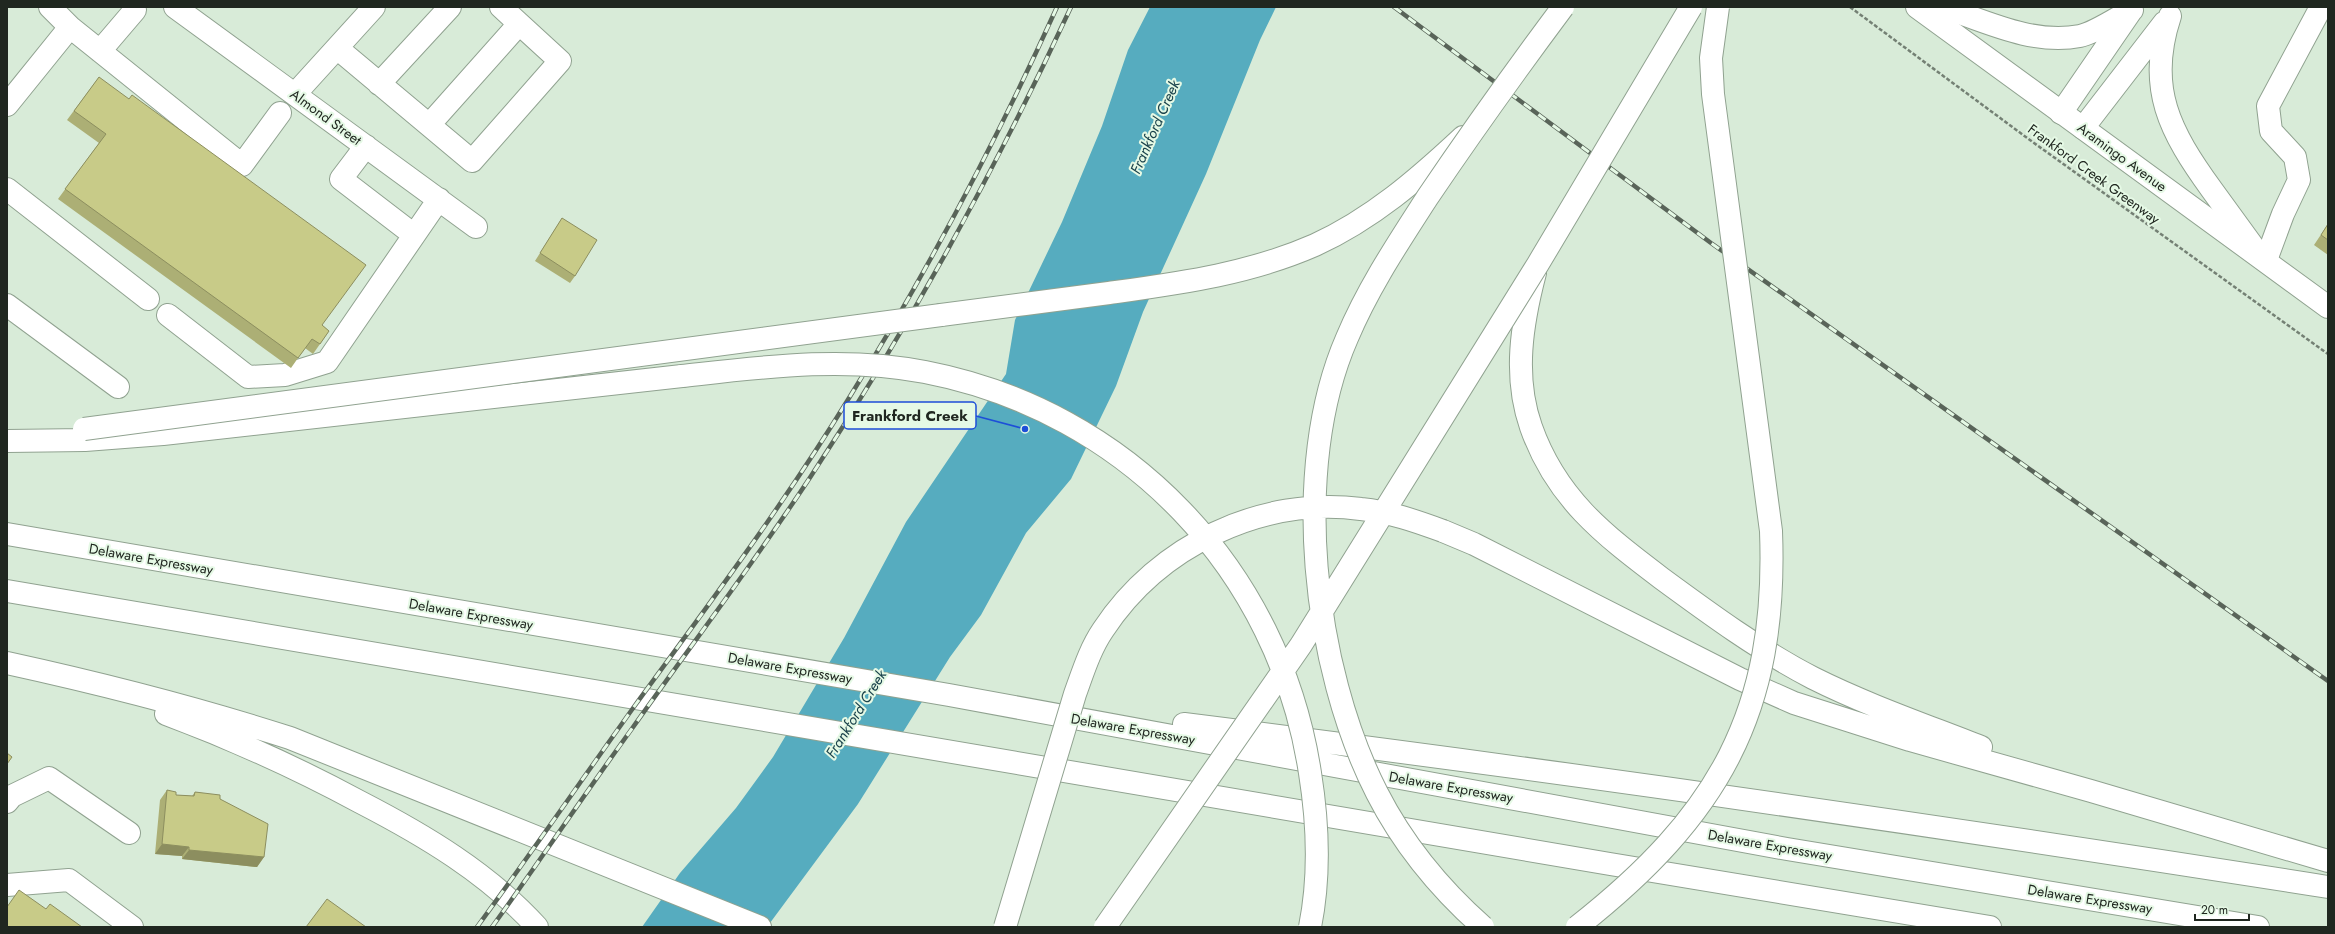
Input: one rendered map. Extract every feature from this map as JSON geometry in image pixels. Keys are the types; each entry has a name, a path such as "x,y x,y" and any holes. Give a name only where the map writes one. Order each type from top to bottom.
{"main road":[{"path":"50,7 70,27 242,165 280,113"},
{"name":"Almond Street","path":"175,7 476,227"},
{"path":"295,94 374,7"},
{"path":"379,84 450,7"},
{"path":"337,48 472,161 560,61 500,7"},
{"path":"1483,927 1430,874 1402,836 1377,794 1358,750 1343,707 1330,655 1316,542 1315,485 1320,433 1329,386 1346,339 1366,296 1390,255 1476,125 1563,7"},
{"path":"1105,927 1301,645 1538,264 1691,7"},
{"path":"1577,927 1639,874 1670,843 1696,811 1735,748 1748,718 1759,680 1766,642 1771,604 1771,531 1713,94 1711,58 1718,7"},
{"name":"Aramingo Avenue","path":"1917,7 2061,113 2263,258 2328,307"},
{"path":"1943,7 2027,35 2049,39 2082,36 2133,8"},
{"path":"2173,11 2162,40 2160,67 2162,98 2170,123 2183,148 2201,176 2263,258 2299,180 2295,157 2271,131 2268,106 2321,7"},
{"path":"2061,113 2133,8"},
{"path":"100,51 135,10"},
{"path":"2083,128 2173,11"},
{"path":"429,125 519,24"},
{"path":"7,105 70,27"},
{"path":"7,441 85,434 1180,283 1233,273 1274,261 1315,244 1352,225 1388,202 1420,177 1476,125"},
{"path":"366,146 341,179 414,235"},
{"path":"7,189 148,299"},
{"path":"168,315 248,377 285,375 327,362 439,200"},
{"path":"1538,264 1524,315 1522,374 1524,399 1531,426 1542,454 1560,485 1592,523 1615,543 1725,626 1806,674 1857,699 2091,791"},
{"path":"7,306 118,387"},
{"path":"7,436 163,434 762,367 847,363 886,366 926,372 966,382 1038,408 1069,422 1103,444 1134,466 1162,491 1187,516 1212,545 1256,611 1274,646 1288,682 1307,753 1316,830 1316,873 1310,927"},
{"path":"1006,927 1075,694 1088,659 1106,626 1121,605 1142,582 1191,546 1218,531 1247,520 1275,514 1333,507 1386,513 1443,531 1474,544 1740,679 1794,702 1910,740 2091,791 2328,861"},
{"name":"Delaware Expressway","path":"7,534 949,695 1787,849 2258,927"},
{"path":"7,591 1610,864 1990,927"},
{"path":"7,663 66,676 226,717 290,738 760,927"},
{"path":"66,676 265,754 378,811 432,842 465,864 497,889 537,927"},
{"path":"949,695 1394,751 1685,791 1957,829 2328,887"},
{"path":"7,802 12,796 49,778 129,833"},
{"path":"7,885 69,880 132,927"}],"path":[{"name":"Frankford Creek Greenway","path":"1850,7 2034,143 2328,354"}],"water":[{"path":"1150,7 1276,7 1260,40 1206,174 1143,312 1116,386 1071,479 1026,533 981,615 950,657 858,804 767,927 642,927 680,873 736,808 773,757 844,638 906,522 1006,374 1015,320 1062,222 1102,126 1128,50"}],"building":[{"path":"99,77 129,99 132,95 366,265 322,325 329,331 320,344 312,339 298,358 65,189 106,134 74,111"},
{"path":"562,218 597,240 575,276 540,253"},
{"path":"2328,224 2328,240 2321,235"},
{"path":"7,753 12,757 7,764"},
{"path":"167,790 176,792 176,795 194,796 195,792 220,795 220,799 268,824 264,857 189,850 189,847 162,844"},
{"path":"19,890 46,909 50,904 82,927 7,927 7,907"},
{"path":"327,899 366,927 306,927"}],"railway":[{"path":"477,927 746,553 799,476 849,398 933,255 985,157 1057,7"},
{"path":"492,927 613,754 767,540 847,420 917,305 950,246 1013,128 1071,7"},
{"path":"1394,7 1711,243 2328,681"}],"place":[{"name":"Frankford Creek","path":"1025,429"}]}
